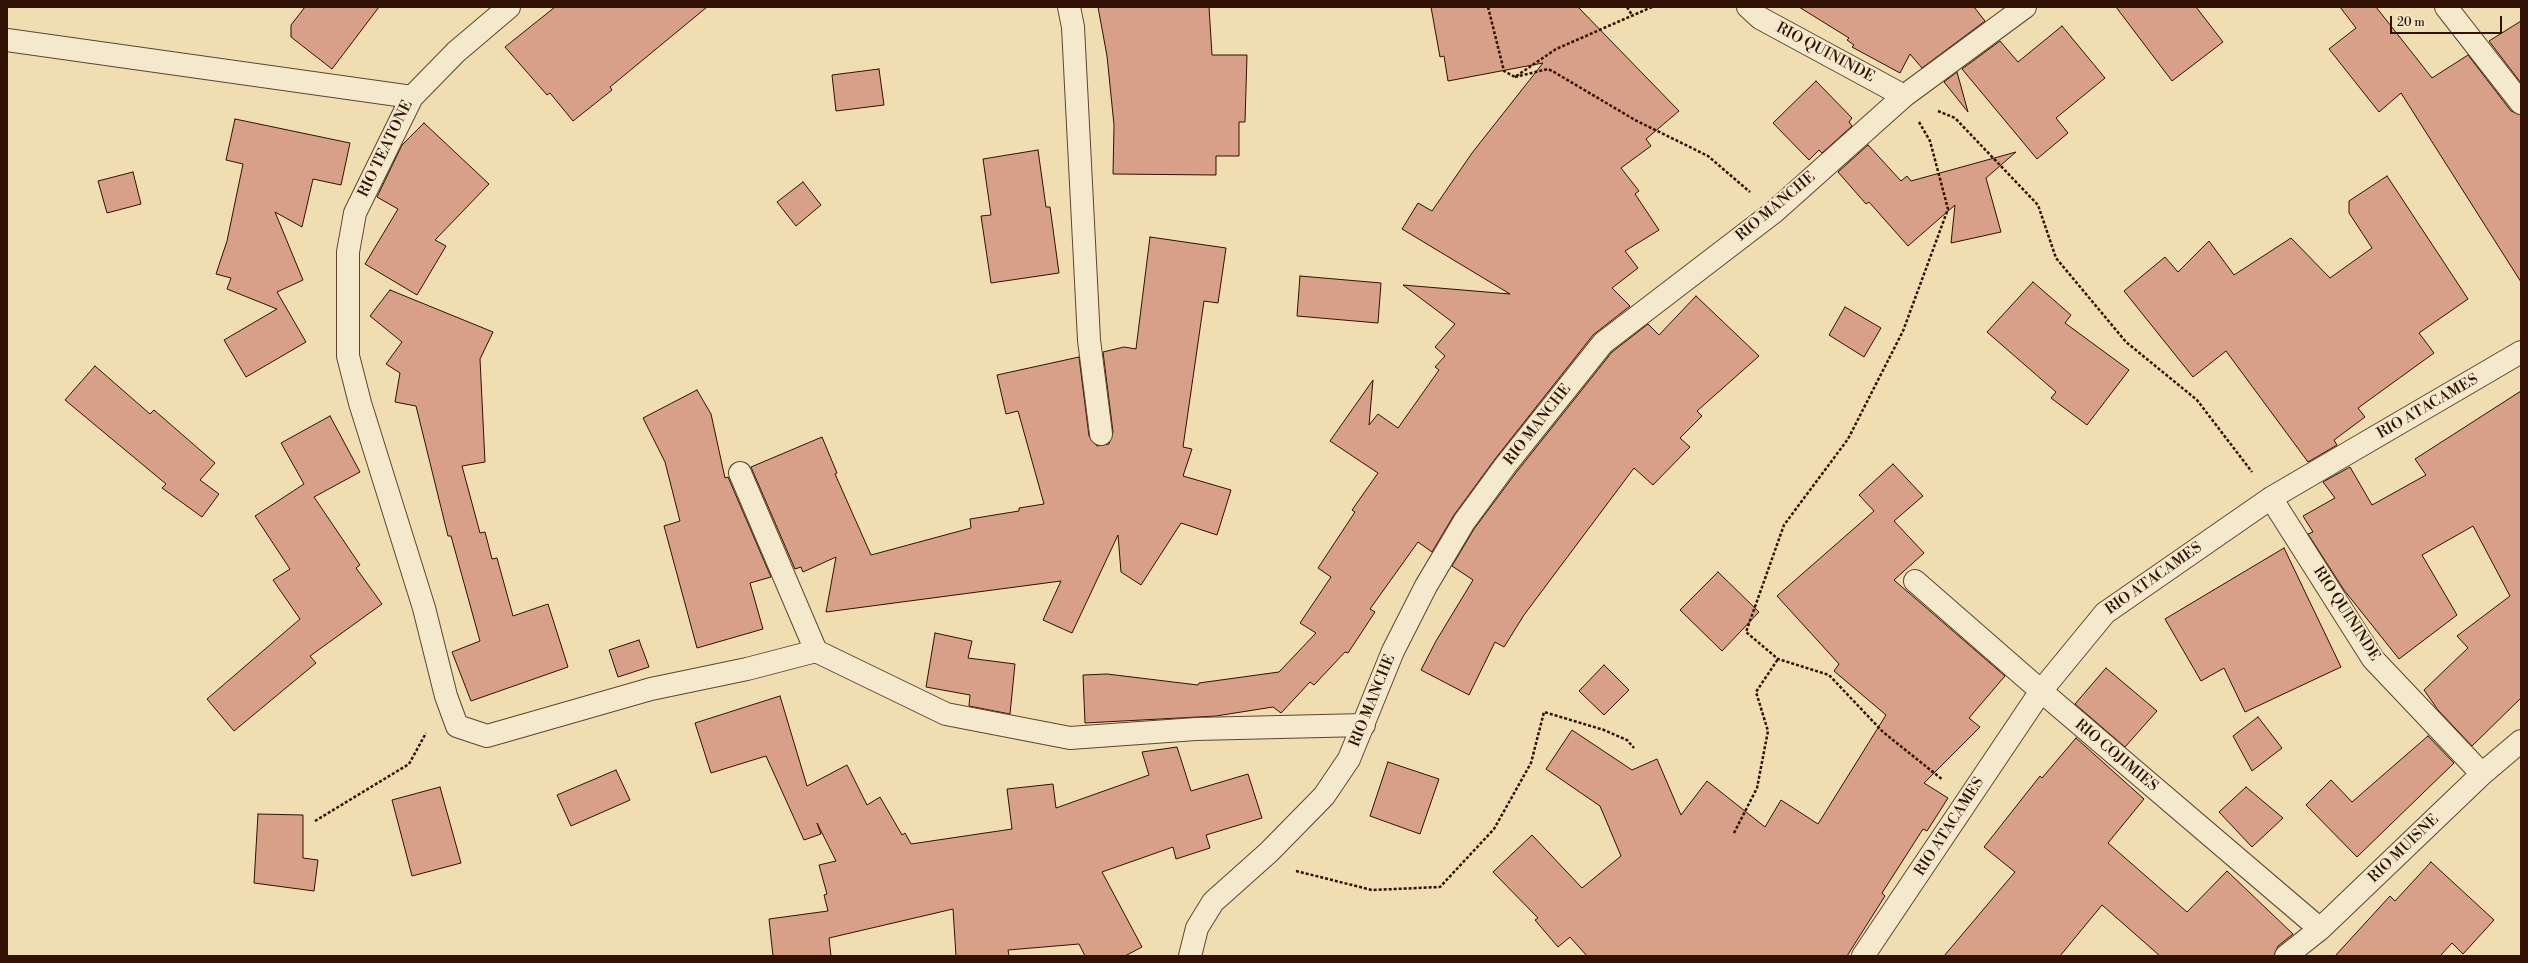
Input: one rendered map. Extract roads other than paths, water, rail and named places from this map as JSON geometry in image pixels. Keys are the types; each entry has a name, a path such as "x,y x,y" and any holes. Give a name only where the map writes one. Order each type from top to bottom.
{"street":[{"name":"RIO TEATONE","path":"509,7 456,52 412,97 355,213 348,252 348,356 360,403 424,608 446,696 457,726 487,736 651,689 747,669 816,651"},
{"path":"1069,7 1073,27 1089,340 1101,434"},
{"name":"RIO QUININDE","path":"1748,7 1760,18 1904,96"},
{"name":"RIO MANCHE","path":"1190,956 1197,928 1213,902 1268,852 1324,796 1349,759 1393,651 1426,586 1464,522 1505,466 1603,343 1774,212 1904,96 2025,7"},
{"path":"2446,7 2521,103"},
{"path":"7,40 412,97"},
{"name":"RIO ATACAMES","path":"1863,956 2041,692 2105,613 2272,498 2521,352"},
{"path":"740,473 816,651 946,714 1070,738 1196,729 1364,725"},
{"name":"RIO QUININDE","path":"2272,498 2373,659 2482,774"},
{"name":"RIO COJIMIES","path":"1915,581 2041,692 2320,929"},
{"name":"RIO MUISNE","path":"2286,956 2320,929 2482,774 2521,741"}]}
